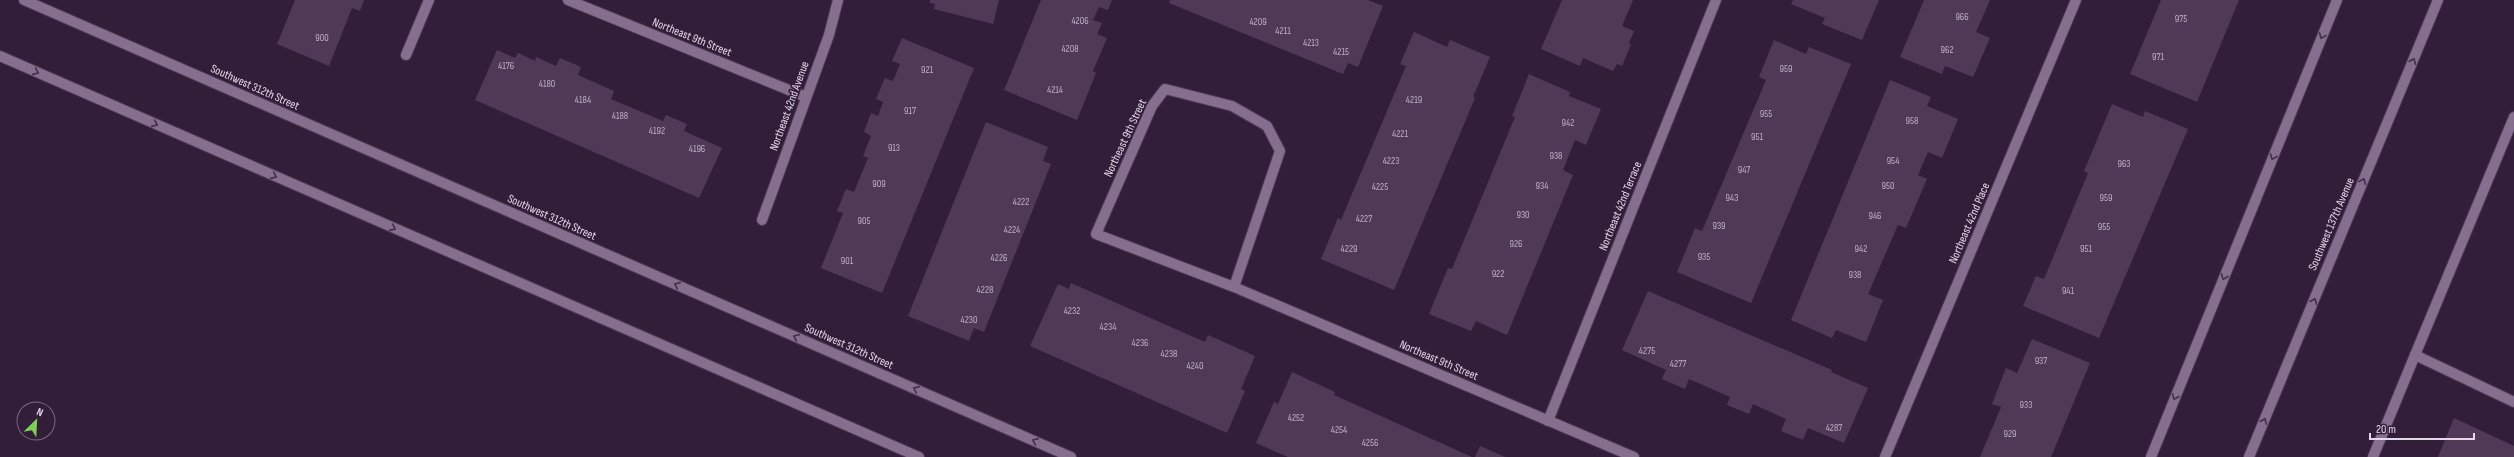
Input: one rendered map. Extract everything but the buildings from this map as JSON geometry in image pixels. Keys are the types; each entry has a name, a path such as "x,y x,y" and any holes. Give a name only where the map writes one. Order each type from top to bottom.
{"main road":[{"name":"Southwest 312th Street","path":"24,0 1070,457"},
{"path":"406,55 429,0"},
{"name":"Northeast 9th Street","path":"568,0 806,97"},
{"name":"Northeast 42nd Avenue","path":"762,220 829,35 838,0"},
{"name":"Northeast 42nd Terrace","path":"1548,421 1716,0"},
{"name":"Northeast 42nd Place","path":"1885,457 2076,0"},
{"path":"2151,457 2337,0"},
{"name":"Southwest 137th Avenue","path":"2249,457 2438,0"},
{"path":"0,56 919,457"},
{"name":"Northeast 9th Street","path":"1234,287 1280,151 1268,126 1232,106 1165,89 1152,106 1096,234 1234,287 1634,457"},
{"path":"2373,457 2514,117"},
{"path":"2415,355 2514,402"}]}
